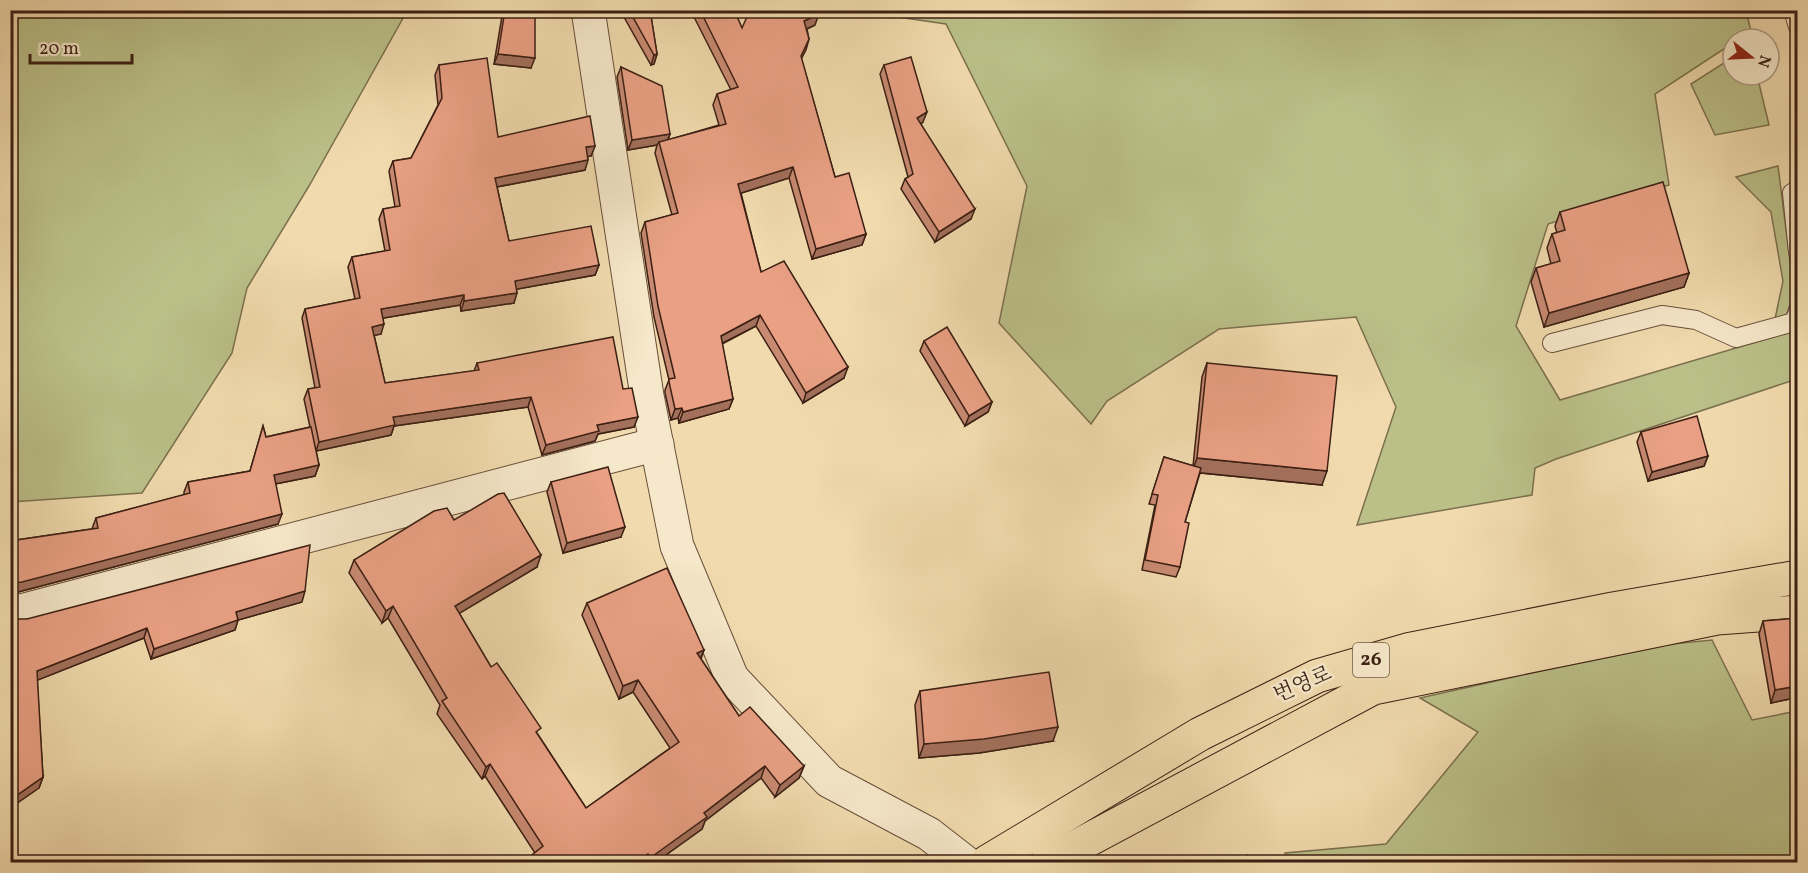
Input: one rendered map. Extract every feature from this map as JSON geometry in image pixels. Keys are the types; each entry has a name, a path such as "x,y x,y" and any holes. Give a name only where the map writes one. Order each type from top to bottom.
{"main road":[{"name":"번영로","path":"987,862 1200,734 1317,676 1419,648 1613,609 1797,577"},
{"name":"번영로","path":"1047,862 1373,688 1717,618 1797,612"}],"street":[{"path":"588,10 647,396 677,546 732,678 829,781 929,834 965,862"},
{"path":"10,612 657,444"}],"lane":[{"path":"1793,10 1797,27"},
{"path":"1797,189 1792,193 1797,252"},
{"path":"1552,343 1662,315 1696,320 1736,338 1794,322 1797,312"}],"green space":[{"path":"11,10 407,11 309,186 247,288 232,353 142,493 11,502"},
{"path":"856,11 1746,11 1750,27 1721,27 1721,51 1655,94 1669,185 1548,224 1516,326 1560,400 1797,330 1797,379 1535,468 1532,495 1357,525 1396,407 1356,317 1219,329 1107,401 1091,424 999,323 1027,186 946,24"},
{"path":"1721,65 1721,87 1760,87 1769,125 1715,135 1691,84"},
{"path":"1778,166 1794,293 1786,316 1775,319 1783,281 1771,212 1736,177"},
{"path":"1712,640 1752,720 1797,711 1797,862 1287,862 1285,853 1386,844 1478,732 1420,698 1651,646"}],"building":[{"path":"505,10 535,10 535,58 498,54"},
{"path":"629,10 650,10 657,54 654,55"},
{"path":"700,10 734,10 742,28 750,10 811,10 819,14 804,21 809,39 801,56 835,177 849,173 866,234 816,249 793,167 738,184 761,272 784,261 848,367 806,393 760,315 721,336 733,399 683,412 682,408 675,409 669,382 669,379 675,378 658,306 645,222 678,213 659,142 726,124 717,94 738,87"},
{"path":"911,57 927,112 917,118 975,209 939,232 905,179 913,174 884,65"},
{"path":"487,58 498,137 590,116 595,146 586,147 588,160 495,178 509,241 591,226 599,265 515,281 517,293 464,301 464,295 381,309 384,324 372,327 385,383 479,370 477,363 613,337 623,389 632,388 638,417 597,425 599,431 546,445 531,397 393,417 395,425 319,442 308,389 320,387 305,309 360,298 352,257 390,250 383,209 400,206 393,161 411,158 442,98 439,65"},
{"path":"621,67 662,86 670,134 632,140"},
{"path":"1663,182 1689,273 1549,313 1536,268 1560,261 1552,234 1565,230 1560,212"},
{"path":"947,327 992,402 969,416 924,341"},
{"path":"1207,363 1337,376 1327,471 1197,458"},
{"path":"1697,416 1708,456 1652,472 1641,432"},
{"path":"263,426 266,437 311,427 319,465 274,475 282,514 22,582 10,583 10,541 98,528 96,518 190,493 188,482 250,471"},
{"path":"1164,457 1201,468 1185,522 1189,523 1180,567 1145,560 1158,495 1152,494"},
{"path":"608,467 625,527 567,543 551,482"},
{"path":"504,493 541,555 455,606 491,667 497,663 541,728 536,732 586,808 679,742 638,680 623,686 587,603 667,568 704,650 697,653 739,716 750,707 804,766 780,785 765,766 704,813 707,817 650,858 648,854 638,862 529,862 527,859 543,846 490,764 486,767 442,701 447,698 393,606 386,611 354,560 434,511 447,508 454,520 498,494"},
{"path":"310,545 305,591 236,612 238,620 154,649 147,628 37,671 43,777 10,800 10,619 27,619"},
{"path":"1797,618 1797,686 1775,690 1763,621"},
{"path":"1049,672 1058,727 984,739 924,744 920,691"},
{"path":"1247,855 1260,862 1243,862"}]}
